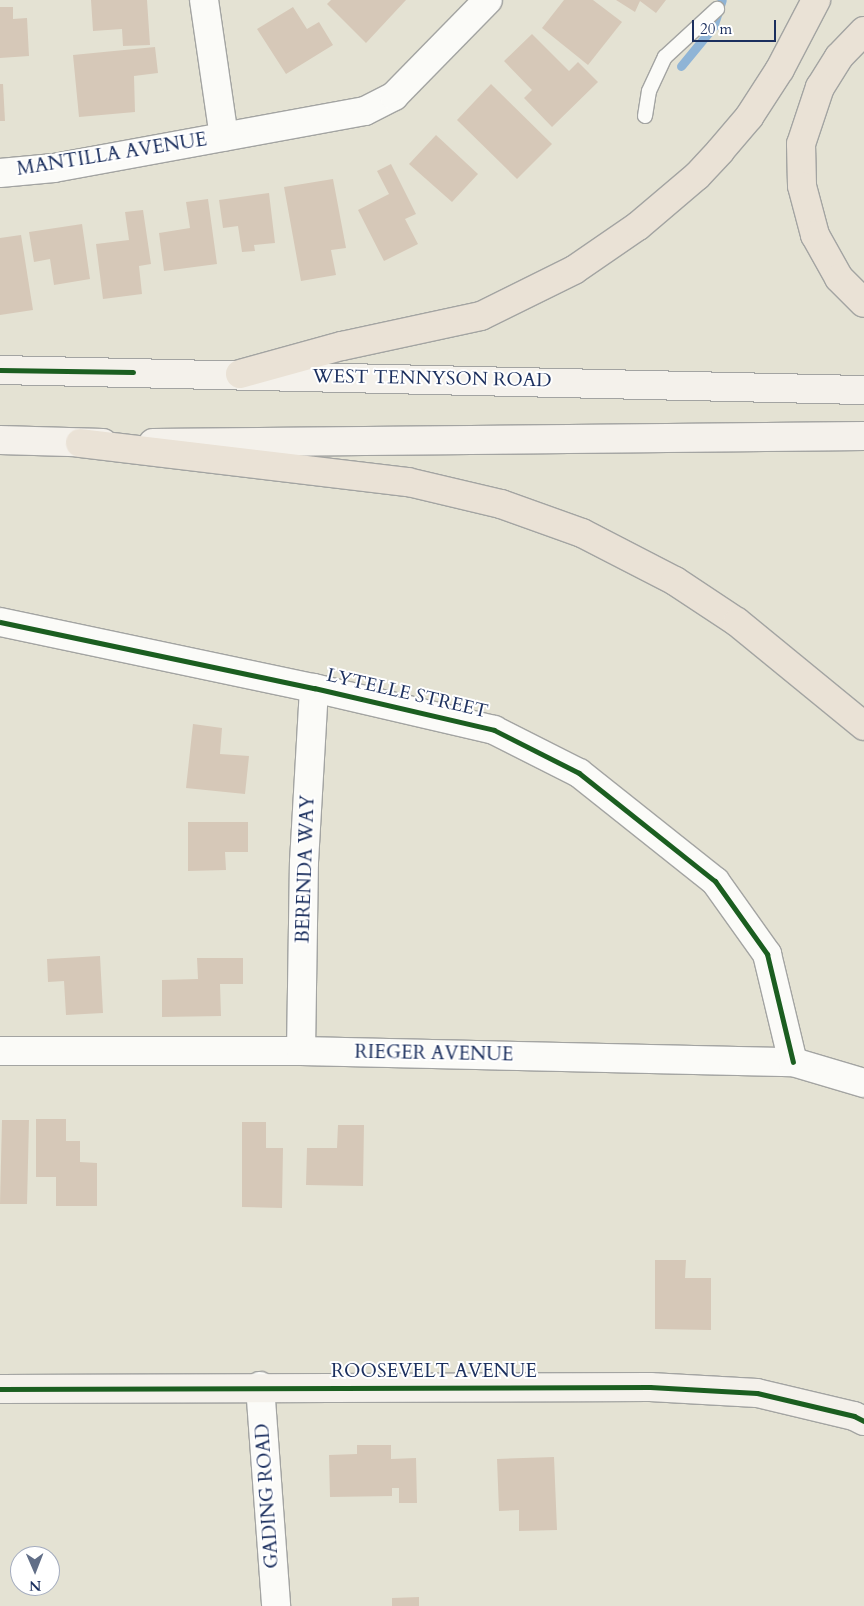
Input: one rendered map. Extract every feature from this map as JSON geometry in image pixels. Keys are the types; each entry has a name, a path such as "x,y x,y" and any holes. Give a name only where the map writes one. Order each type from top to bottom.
{"highway":[{"path":"240,374 342,346 481,316 574,270 638,226 697,176 720,151 749,117 780,69 816,0"},
{"path":"864,31 839,57 820,87 801,144 802,186 815,234 839,278 864,303"},
{"path":"80,443 408,482 501,504 582,533 675,582 737,622 864,726"}],"main road":[{"name":"WEST TENNYSON ROAD","path":"0,370 240,374 864,390"},
{"path":"0,440 80,443 864,436"},
{"name":"ROOSEVELT AVENUE","path":"0,1389 260,1386 650,1386 757,1394 854,1416 864,1422"}],"street":[{"path":"204,0 224,137"},
{"name":"MANTILLA AVENUE","path":"0,173 54,168 365,112 394,96 488,0"},
{"name":"LYTELLE STREET","path":"0,622 314,688 494,730 579,773 715,881 767,954 793,1062"},
{"name":"BERENDA WAY","path":"301,1051 304,862 314,688"},
{"name":"RIEGER AVENUE","path":"0,1051 301,1051 793,1062 864,1082"},
{"name":"GADING ROAD","path":"260,1386 276,1606"}],"lane":[{"path":"645,116 651,85 665,57 717,9"}],"building":[{"path":"91,0 147,0 150,45 123,46 122,29 93,31"},
{"path":"331,0 406,0 366,43 327,4"},
{"path":"564,0 593,0 622,22 588,65 542,28"},
{"path":"616,0 666,0 656,13 640,1 635,12"},
{"path":"0,7 13,7 13,19 27,18 29,56 0,58"},
{"path":"293,7 307,29 319,22 333,45 286,74 257,29"},
{"path":"532,34 569,71 578,62 598,82 552,127 524,98 532,90 504,61"},
{"path":"155,47 158,73 134,76 135,112 79,117 73,55"},
{"path":"0,84 3,84 5,121 0,121"},
{"path":"491,84 552,144 517,179 457,120"},
{"path":"436,135 478,174 452,202 409,164"},
{"path":"391,164 416,214 405,219 418,244 384,261 358,210 389,194 377,171"},
{"path":"333,179 346,248 331,250 336,275 301,281 284,187"},
{"path":"269,193 275,243 254,245 255,251 242,252 238,226 223,228 219,200"},
{"path":"208,199 217,264 164,271 159,233 190,228 186,202"},
{"path":"143,210 151,264 139,266 142,294 103,299 96,244 129,240 125,212"},
{"path":"82,224 90,279 54,285 50,259 34,262 29,232"},
{"path":"21,235 33,310 0,315 0,238"},
{"path":"193,724 222,728 220,754 249,756 245,794 186,788"},
{"path":"188,822 248,822 248,852 225,852 226,870 188,871"},
{"path":"100,956 103,1013 66,1015 64,981 48,982 47,959"},
{"path":"197,958 243,958 243,984 220,984 221,1016 162,1017 162,980 198,979"},
{"path":"36,1119 66,1119 66,1141 80,1141 80,1162 97,1163 97,1206 56,1206 56,1177 36,1177"},
{"path":"2,1120 29,1120 27,1204 0,1204"},
{"path":"242,1122 266,1122 266,1148 283,1148 282,1208 242,1207"},
{"path":"338,1125 364,1125 363,1186 306,1185 307,1148 337,1148"},
{"path":"655,1260 686,1260 685,1278 711,1278 711,1330 655,1329"},
{"path":"357,1445 391,1445 391,1459 416,1458 417,1503 399,1503 399,1488 392,1488 392,1496 330,1497 329,1455 357,1454"},
{"path":"554,1457 557,1530 519,1531 519,1510 499,1511 497,1459"},
{"path":"419,1597 419,1606 392,1606 392,1598"}],"waterway":[{"path":"681,66 713,27 722,0"}],"cycle path":[{"path":"0,370 133,372"},
{"path":"0,622 314,688 494,730 579,773 715,881 767,954 793,1062"},
{"path":"0,1389 650,1387 757,1393 854,1416 864,1421"}]}
